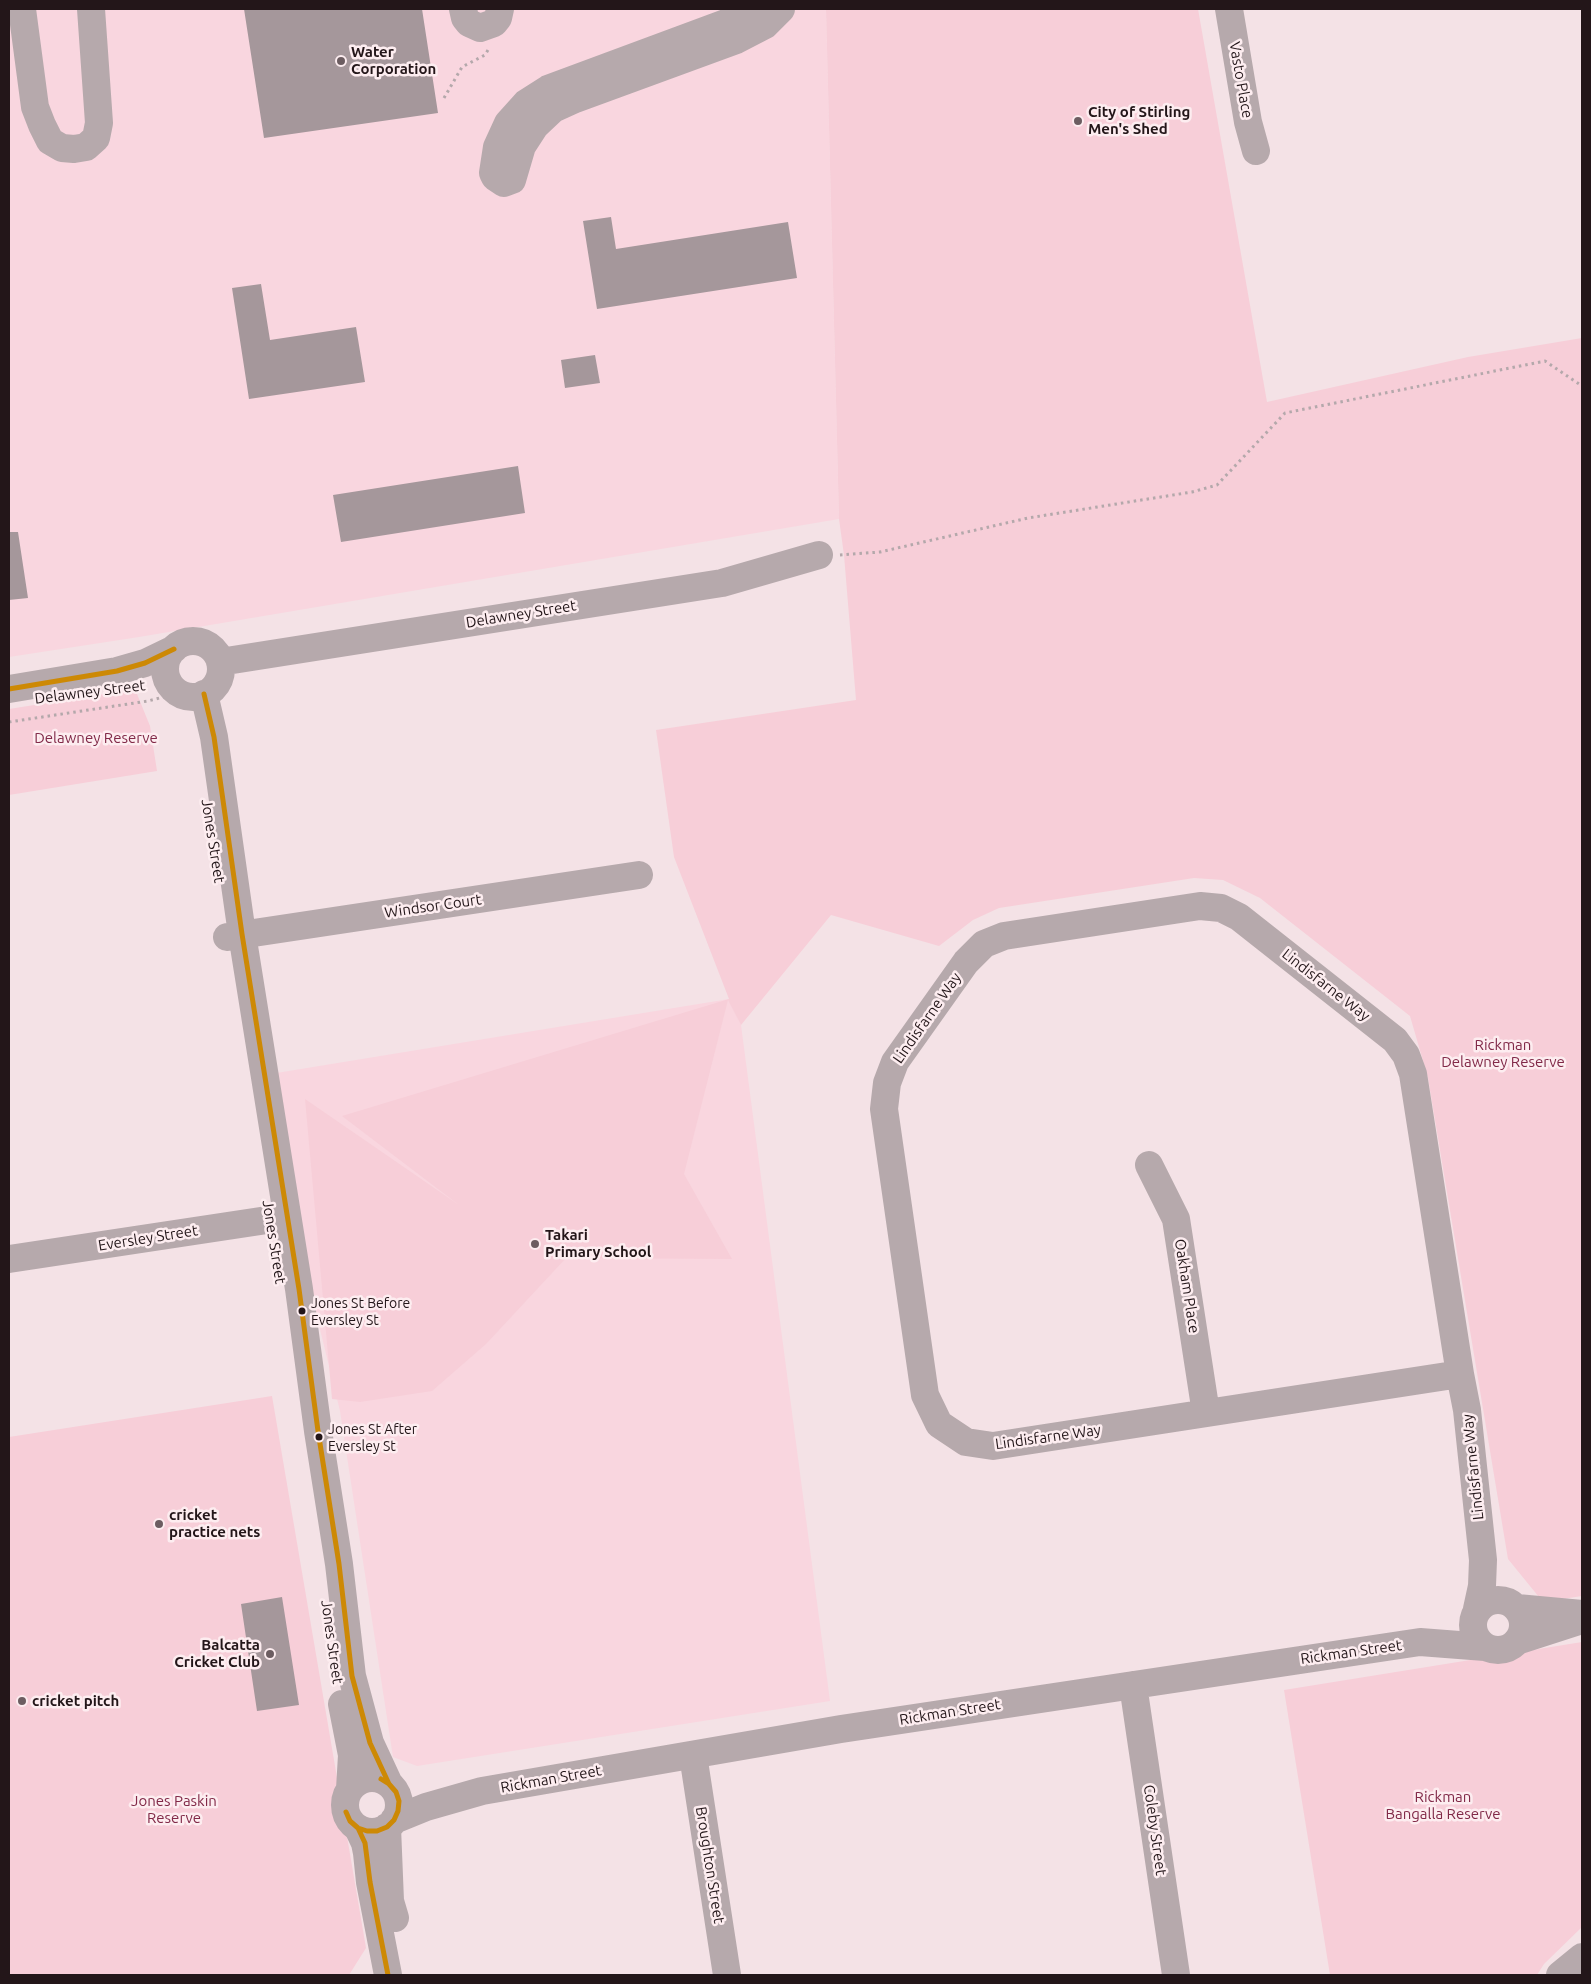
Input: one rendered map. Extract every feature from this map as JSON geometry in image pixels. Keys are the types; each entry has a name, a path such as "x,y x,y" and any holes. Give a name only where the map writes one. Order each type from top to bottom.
{"street":[{"path":"22,9 35,107 50,141 62,148 74,149 86,147 96,138 99,123 91,9"},
{"path":"463,9 465,18 469,23 480,28 494,23 498,18 500,9"},
{"path":"751,9 726,23 548,89 526,103 508,123 497,147 493,173 495,177 504,183 512,180 522,146 535,126 553,109 575,99 736,40 765,25 781,9"},
{"name":"Vasto Place","path":"1229,9 1247,114 1256,151"},
{"name":"Delawney Street","path":"220,662 722,583 819,555"},
{"path":"174,649 184,643 193,641 202,643 211,647 220,662 220,677 216,684 185,692"},
{"name":"Delawney Street","path":"9,689 117,671 145,663 174,649"},
{"name":"Jones Street","path":"174,649 166,664 165,672 185,692 221,785 234,935 279,1218 301,1433 322,1567 332,1652 352,1755 350,1789"},
{"name":"Delawney Street","path":"9,703 146,683 185,692"},
{"name":"Windsor Court","path":"234,935 639,875"},
{"name":"Lindisfarne Way","path":"1460,1374 993,1446 966,1442 939,1424 924,1395 884,1108 887,1083 894,1062 966,962 984,944 1004,936 1200,906 1221,908 1240,916 1395,1040 1406,1055 1413,1074 1467,1410 1483,1560 1482,1586 1475,1613"},
{"name":"Oakham Place","path":"1149,1165 1176,1219 1206,1413"},
{"name":"Jones Street","path":"279,1218 299,1289 319,1439 339,1564 352,1676 370,1742 392,1788"},
{"name":"Eversley Street","path":"9,1259 279,1218"},
{"name":"Lindisfarne Way","path":"1483,1560 1514,1605"},
{"path":"1514,1605 1522,1616 1522,1634 1510,1647 1502,1650 1493,1650 1485,1647 1474,1634 1475,1613 1484,1603 1502,1600 1514,1605 1582,1614"},
{"name":"Rickman Street","path":"1420,1642 1453,1629 1475,1613"},
{"path":"1517,1641 1582,1620"},
{"name":"Rickman Street","path":"390,1824 426,1806 482,1791 841,1729 1420,1642 1485,1647"},
{"name":"Coleby Street","path":"1133,1684 1176,1975"},
{"name":"Broughton Street","path":"692,1755 727,1975"},
{"path":"364,1779 381,1779 392,1788 399,1801 398,1811 390,1824 377,1831 367,1832 358,1828 350,1821 346,1812 345,1804 350,1789 364,1779"},
{"name":"Rickman Street","path":"392,1788 415,1793 482,1791"},
{"path":"390,1824 390,1901 401,1947 405,1975"},
{"path":"358,1828 365,1843 370,1882 388,1975"},
{"path":"1560,1975 1582,1957"}],"path":[{"path":"444,98 462,67 485,55 489,49 488,45"},
{"path":"819,555 880,552 1028,518 1192,492 1217,485 1286,413 1545,361 1582,386"},
{"path":"9,722 148,701 185,692"}],"shaded area":[{"path":"9,9 826,9 839,519 139,637 9,657"},
{"name":"Takari Primary School","path":"729,999 741,1025 830,1701 417,1766 393,1757 340,1411 258,1076"}],"green space":[{"name":"Rickman Delawney Reserve","path":"826,9 1198,9 1267,402 1468,357 1582,338 1582,1596 1543,1602 1508,1559 1428,1078 1410,1016 1260,898 1223,880 1194,878 999,908 973,920 939,946 831,915 741,1025 728,1000 684,1174 732,1259 566,1258 486,1344 432,1391 360,1402 332,1399 305,1099 459,1205 342,1116 729,999 674,857 656,730 856,700 844,555 839,519"},
{"name":"Delawney Reserve","path":"135,689 150,726 157,771 9,795 9,709"},
{"name":"Jones Paskin Reserve","path":"272,1396 366,1948 349,1975 9,1975 9,1437"},
{"name":"Rickman Bangalla Reserve","path":"1582,1642 1582,1927 1544,1964 1537,1975 1330,1975 1284,1690"}],"building":[{"name":"Water Corporation","path":"244,9 422,9 438,113 264,138"},
{"path":"611,217 616,249 788,222 797,278 597,309 583,221"},
{"path":"261,284 270,340 356,327 365,382 249,399 232,288"},
{"path":"595,355 600,383 565,388 561,360"},
{"path":"518,466 525,513 341,542 333,495"},
{"path":"9,532 18,532 28,598 9,600"},
{"name":"Balcatta Cricket Club","path":"282,1597 299,1705 257,1711 241,1604"}],"transit line":[{"path":"9,689 117,671 145,663 174,649"},
{"path":"204,694 214,737 242,934 299,1289 318,1431 339,1564 352,1676 370,1743 389,1784"},
{"path":"346,1812 350,1821 358,1828 367,1831 377,1831 387,1827 394,1820 398,1811 399,1801 396,1792 381,1779"},
{"path":"358,1828 365,1843 370,1882 388,1975"}],"place":[{"name":"Water Corporation","path":"341,61"},
{"name":"City of Stirling Men's Shed","path":"1078,121"},
{"name":"Takari Primary School","path":"535,1244"},
{"name":"Jones St Before Eversley St","path":"302,1311"},
{"name":"Jones St After Eversley St","path":"319,1437"},
{"name":"cricket practice nets","path":"159,1524"},
{"name":"Balcatta Cricket Club","path":"270,1654"},
{"name":"cricket pitch","path":"22,1701"}]}
